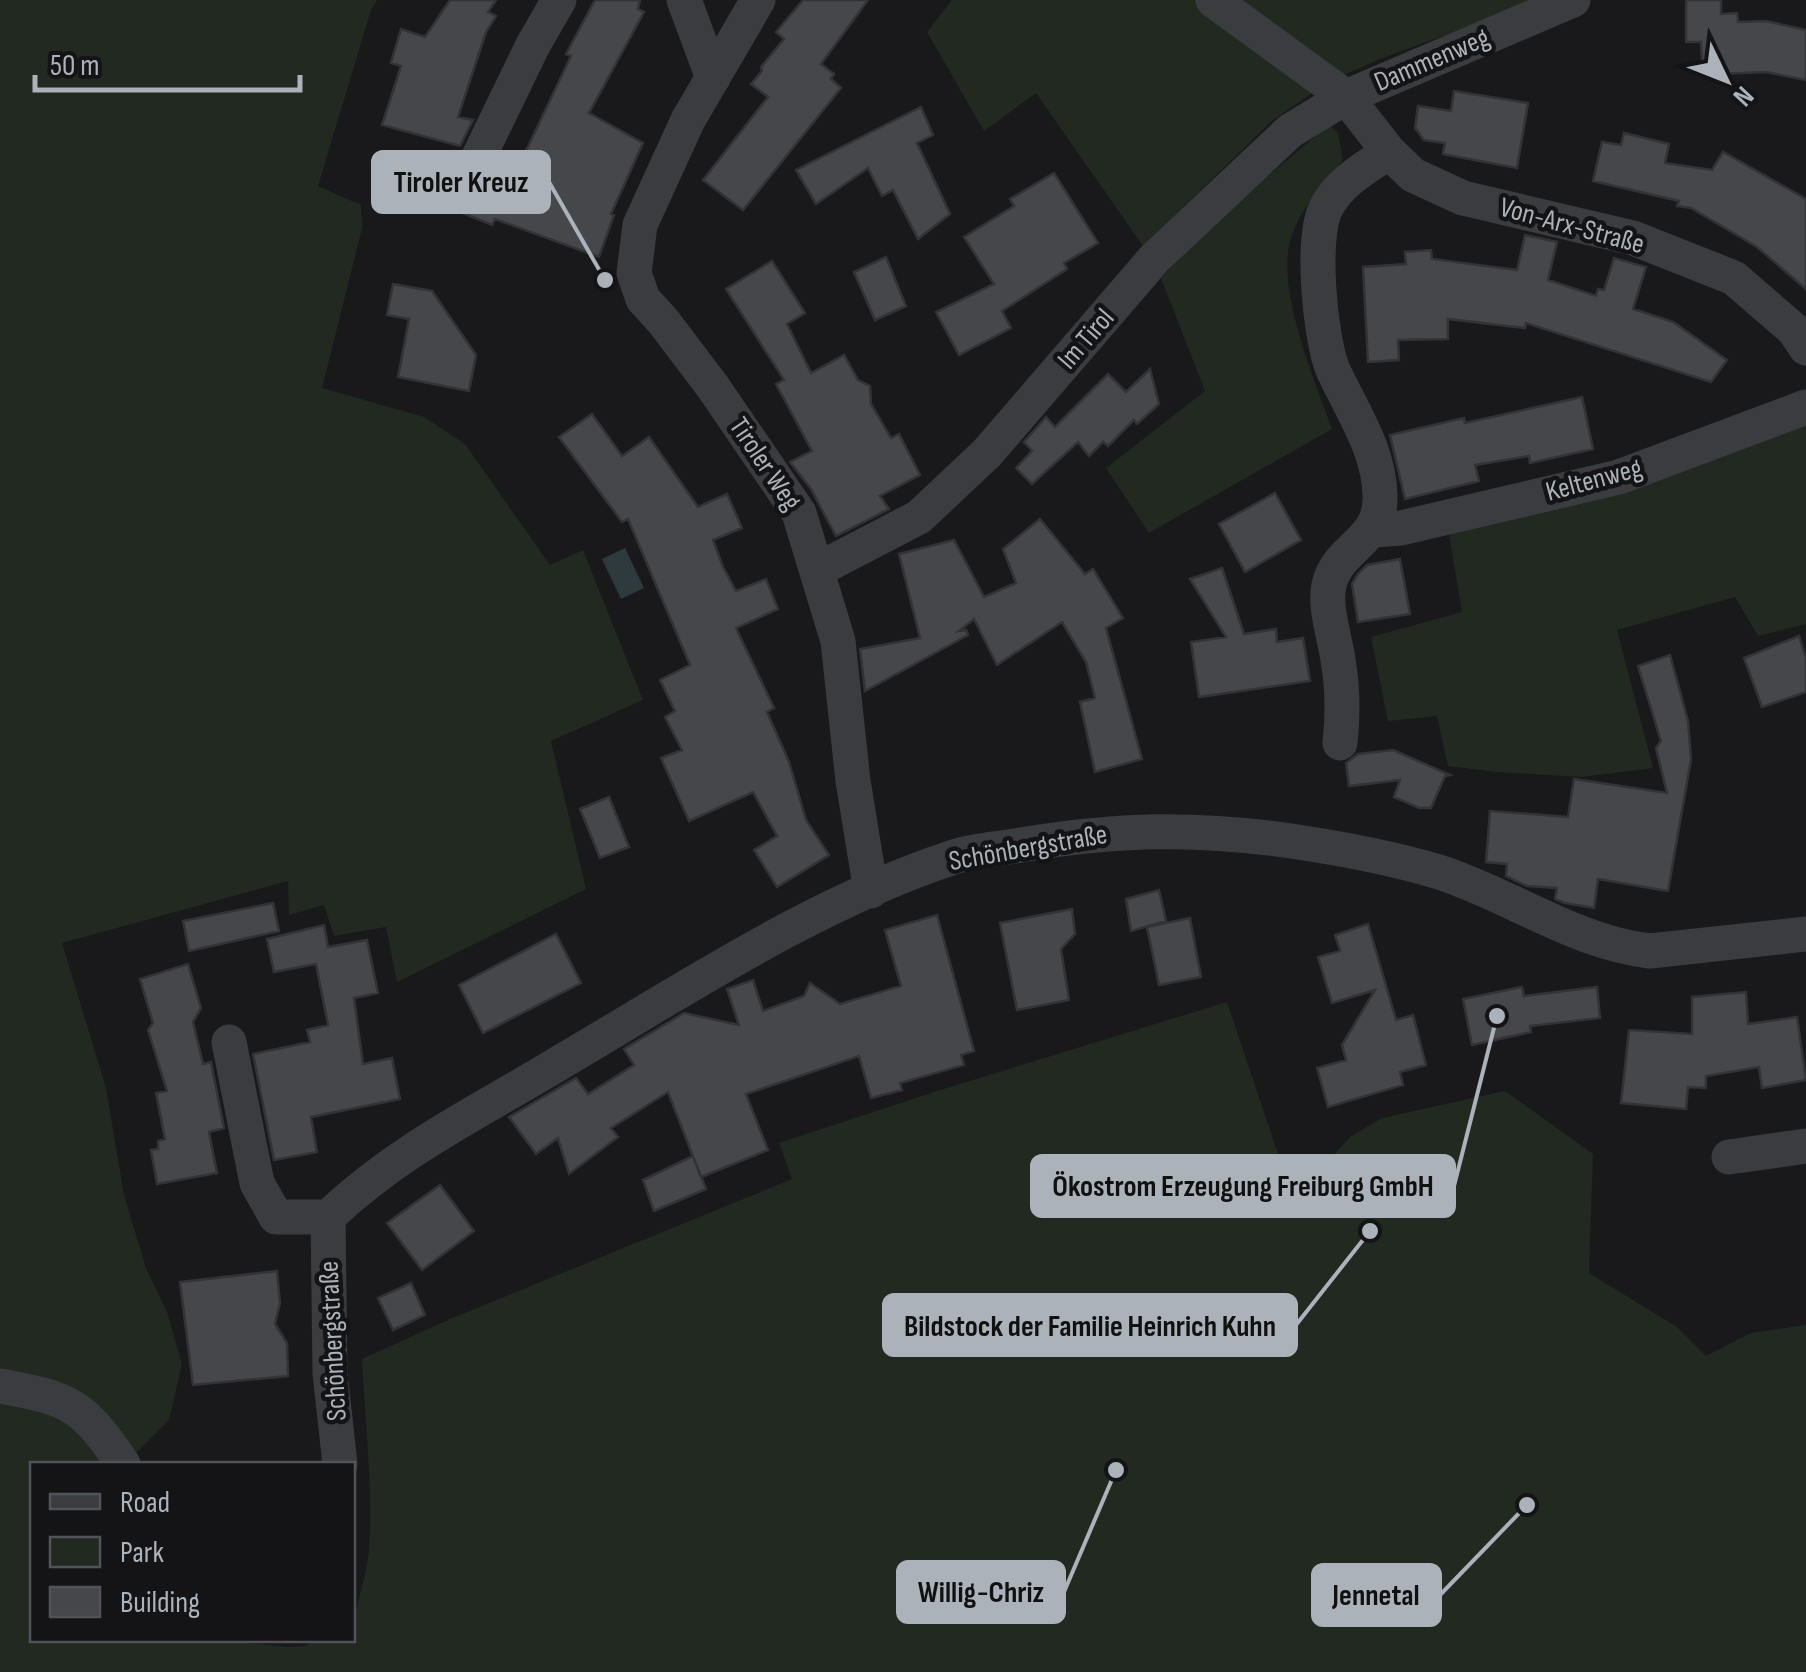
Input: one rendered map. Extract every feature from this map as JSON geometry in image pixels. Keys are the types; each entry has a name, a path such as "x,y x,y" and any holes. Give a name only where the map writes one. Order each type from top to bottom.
{"street":[{"path":"469,176 559,0"},
{"path":"684,0 713,78"},
{"name":"Tiroler Weg","path":"758,0 688,120 640,225 634,273 642,299 664,321 714,388 800,512 838,641 870,891"},
{"name":"Von-Arx-Straße","path":"1213,0 1346,97 1389,152 1413,175 1463,198 1633,238 1734,278 1794,330 1806,348"},
{"name":"Dammenweg","path":"1346,97 1572,0"},
{"name":"Im Tirol","path":"819,569 919,517 987,453 1154,259 1290,132 1346,97"},
{"path":"1340,743 1343,712 1328,587 1337,566 1374,530 1381,500 1378,465 1331,364 1317,292 1324,210 1344,182 1389,152"},
{"name":"Keltenweg","path":"1374,530 1401,528 1618,476 1806,406"},
{"name":"Schönbergstraße","path":"340,1462 330,1373 328,1216 360,1186 420,1142 514,1091 751,950 870,891 956,856 1124,831 1201,831 1293,841 1440,873 1551,922 1632,949 1650,951 1806,934"},
{"path":"229,1042 257,1182 276,1217 328,1216"},
{"path":"1729,1157 1806,1146"},
{"path":"0,1386 62,1399 95,1424 122,1462"}],"green space":[{"path":"0,0 377,0 318,186 361,205 362,228 322,388 424,417 465,444 550,565 583,550 643,700 551,741 586,889 397,982 386,927 334,936 324,905 289,915 288,881 62,943 106,1088 124,1195 182,1364 169,1420 127,1462 30,1462 30,1642 236,1642 289,1647 312,1642 355,1642 355,1616 368,1560 370,1525 362,1359 792,1179 779,1143 1227,1002 1293,1199 1350,1137 1382,1118 1505,1091 1593,1154 1589,1273 1677,1327 1706,1356 1751,1333 1806,1325 1806,1672 0,1672"},
{"path":"952,0 1541,0 1328,82 1272,121 1143,246 1036,93 984,131 927,32"},
{"path":"1329,125 1338,133 1343,160 1300,217 1287,259 1292,308 1332,429 1149,533 1106,468 1205,391 1161,278 1227,210"},
{"path":"1806,417 1806,624 1758,636 1735,597 1617,630 1653,768 1582,777 1448,766 1437,716 1388,721 1371,637 1462,612 1449,535"}],"shaded area":[{"path":"625,548 644,588 621,599 602,559"}],"building":[{"path":"450,0 496,0 488,12 496,16 486,32 458,117 473,120 460,146 382,125 401,66 391,63 401,29 425,37"},
{"path":"595,0 640,0 638,9 644,12 589,113 643,143 611,214 614,215 599,257 495,219 492,225 463,213 469,198 482,194 490,181 508,189 571,56 566,54"},
{"path":"803,0 868,0 821,64 834,74 831,79 841,88 743,210 703,180 768,97 751,84 784,39 776,32"},
{"path":"1686,0 1721,0 1721,14 1737,13 1738,22 1766,21 1806,30 1806,80 1766,72 1720,74 1720,60 1702,61 1701,42 1686,42"},
{"path":"1454,91 1528,103 1517,168 1443,154 1445,143 1424,140 1415,128 1418,106 1451,111"},
{"path":"921,107 933,135 917,143 950,214 918,239 893,190 882,196 868,168 816,204 796,170"},
{"path":"1624,133 1669,144 1665,163 1712,170 1723,152 1806,199 1806,289 1757,247 1691,208 1677,206 1679,201 1593,181 1602,142 1621,145"},
{"path":"1054,173 1098,243 1064,263 1067,269 1002,311 1011,328 959,355 936,312 994,284 964,237 1014,206 1010,199"},
{"path":"1525,235 1557,242 1548,280 1596,296 1598,289 1604,290 1614,258 1646,267 1633,309 1673,322 1727,360 1711,382 1526,323 1525,328 1448,319 1448,339 1398,340 1399,360 1368,362 1363,267 1406,264 1405,252 1431,250 1432,259 1517,270"},
{"path":"886,257 906,306 875,320 854,272"},
{"path":"772,261 805,313 787,324 811,373 844,355 858,380 870,386 871,404 891,438 899,434 920,475 880,496 889,509 836,536 811,489 790,462 812,451 776,384 784,380 726,289"},
{"path":"393,284 432,291 476,355 469,391 398,377 409,319 387,315"},
{"path":"1150,369 1159,404 1137,424 1134,420 1108,446 1103,442 1089,456 1078,442 1032,484 1016,468 1032,451 1024,442 1046,417 1055,427 1108,374 1126,392"},
{"path":"1582,397 1593,449 1530,463 1529,456 1475,465 1479,481 1405,499 1390,435"},
{"path":"592,414 622,456 649,437 698,507 727,494 742,528 713,540 723,567 736,591 766,579 778,609 736,628 774,708 767,712 789,762 806,820 829,855 777,887 754,850 777,836 753,792 689,821 661,758 682,750 665,717 675,711 660,680 690,665 628,519 622,522 559,437"},
{"path":"1275,493 1301,540 1245,572 1219,524"},
{"path":"1040,519 1085,574 1093,569 1123,618 1106,628 1142,759 1095,772 1080,702 1095,698 1086,662 1062,622 997,665 974,619 959,631 966,630 968,635 865,691 860,649 920,638 899,554 954,540 984,597 1016,583 1003,549"},
{"path":"1400,559 1410,614 1358,622 1352,584 1358,574 1367,565"},
{"path":"1222,568 1244,634 1276,629 1277,642 1303,638 1310,681 1199,697 1191,642 1226,637 1190,579"},
{"path":"1799,636 1806,658 1806,692 1762,707 1744,658"},
{"path":"1670,655 1688,721 1691,759 1668,891 1598,879 1594,908 1555,899 1557,888 1527,886 1506,876 1507,864 1486,862 1490,811 1568,817 1574,779 1667,793 1656,748 1661,741 1638,666"},
{"path":"1393,750 1450,775 1445,776 1431,808 1419,808 1394,797 1400,780 1349,786 1346,763 1358,754"},
{"path":"609,797 629,847 600,858 580,809"},
{"path":"1159,890 1166,921 1131,931 1126,899"},
{"path":"273,903 279,931 189,951 183,921"},
{"path":"1072,909 1075,934 1061,949 1069,1000 1017,1010 1000,923"},
{"path":"937,915 974,1051 961,1055 964,1065 900,1083 902,1090 871,1098 859,1056 746,1094 768,1150 701,1177 668,1092 611,1128 618,1137 569,1174 558,1138 536,1154 509,1117 576,1078 588,1094 634,1065 624,1049 684,1013 739,1025 727,989 753,980 763,1011 804,996 810,983 840,1004 901,986 885,930"},
{"path":"1190,918 1201,977 1159,985 1147,927"},
{"path":"1368,924 1396,1020 1413,1015 1426,1065 1400,1072 1403,1085 1328,1107 1317,1068 1346,1060 1342,1045 1375,990 1332,1003 1318,957 1340,951 1335,935"},
{"path":"324,925 328,947 367,940 378,993 354,998 363,1064 392,1058 400,1099 311,1117 317,1152 274,1160 253,1054 310,1042 307,1030 328,1025 316,964 274,972 267,939"},
{"path":"556,934 581,983 483,1033 459,985"},
{"path":"188,964 201,1008 193,1022 203,1064 211,1062 224,1128 209,1132 217,1173 157,1184 151,1150 158,1149 158,1141 165,1139 156,1093 167,1091 148,1030 153,1023 140,979"},
{"path":"1522,987 1524,996 1597,987 1600,1018 1530,1026 1531,1032 1472,1045 1463,999"},
{"path":"1746,992 1748,1024 1797,1017 1806,1080 1762,1088 1759,1067 1706,1076 1706,1088 1688,1087 1686,1109 1621,1103 1629,1030 1692,1034 1692,997"},
{"path":"693,1156 706,1189 654,1211 643,1180"},
{"path":"440,1185 474,1231 422,1270 387,1223"},
{"path":"277,1271 280,1303 275,1324 287,1343 288,1376 193,1385 180,1282"},
{"path":"411,1283 425,1315 393,1330 378,1298"}],"place":[{"name":"Tiroler Kreuz","path":"605,280"},
{"name":"Ökostrom Erzeugung Freiburg GmbH","path":"1497,1016"},
{"name":"Bildstock der Familie Heinrich Kuhn","path":"1370,1231"},
{"name":"Willig-Chriz","path":"1116,1470"},
{"name":"Jennetal","path":"1527,1505"}]}
